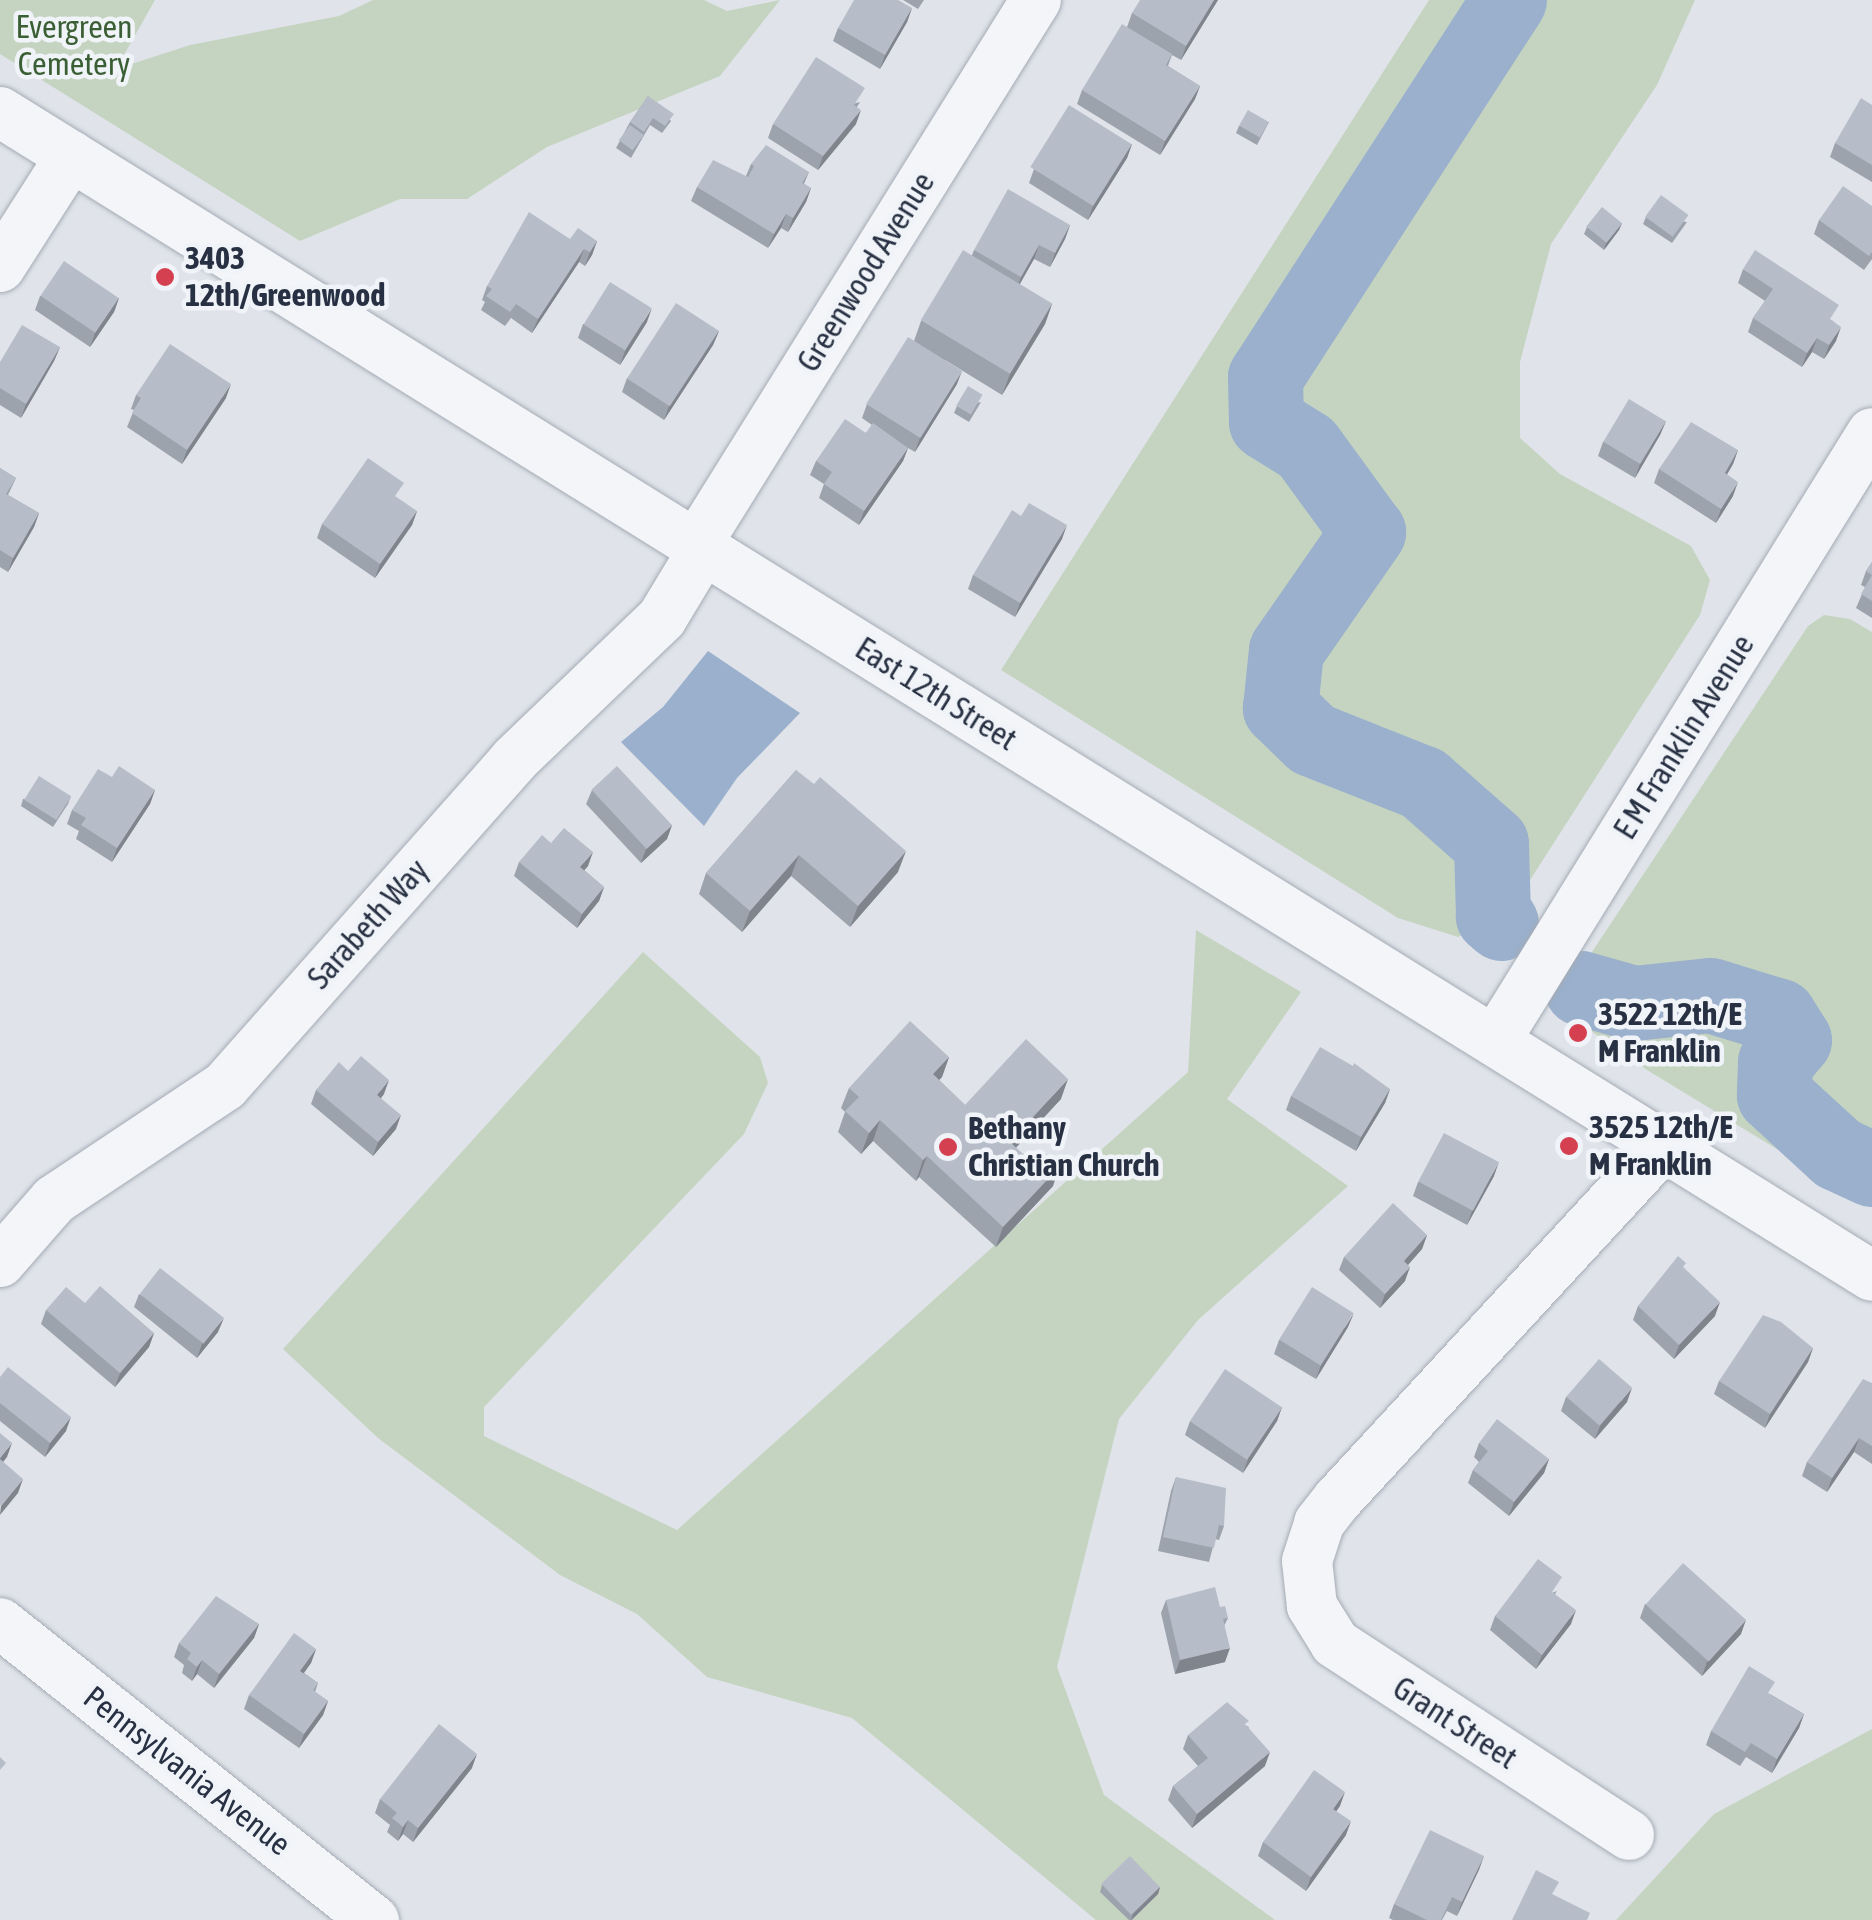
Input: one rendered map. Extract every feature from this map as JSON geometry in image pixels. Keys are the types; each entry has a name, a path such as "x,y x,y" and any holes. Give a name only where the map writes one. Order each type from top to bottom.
{"street":[{"name":"Greenwood Avenue","path":"700,547 1036,0"},
{"name":"East 12th Street","path":"0,112 1872,1276"},
{"path":"0,267 71,156"},
{"name":"E M Franklin Avenue","path":"1495,1041 1872,433"},
{"name":"Sarabeth Way","path":"0,1262 54,1200 195,1110 225,1086 514,760 662,618 700,547"},
{"name":"Grant Street","path":"1629,1835 1334,1643 1319,1622 1307,1587 1311,1541 1328,1511 1664,1146"},
{"name":"Pennsylvania Avenue","path":"0,1624 374,1920"}],"green space":[{"name":"Evergreen Cemetery","path":"0,0 155,0 116,69 190,45 339,16 373,0 704,0 727,11 780,0 720,76 547,147 467,199 400,199 300,241 0,54"},
{"path":"1429,0 1695,0 1657,85 1551,244 1520,362 1520,438 1560,474 1691,546 1710,580 1700,615 1505,919 1458,937 1398,918 1001,670"},
{"path":"1824,615 1850,619 1872,632 1872,1207 1647,1070 1568,1015 1566,1003 1572,982 1808,626"},
{"path":"1196,930 1301,992 1227,1099 1348,1186 1198,1320 1119,1419 1057,1667 1104,1795 1275,1920 1096,1920 852,1718 707,1677 637,1614 560,1575 378,1438 283,1349 643,952 760,1057 768,1083 744,1134 484,1407 484,1436 677,1530 1188,1072"},
{"path":"1872,1729 1872,1920 1616,1920 1714,1814"}],"water":[{"path":"708,651 800,713 737,778 704,826 621,742 663,707"}],"building":[{"path":"854,0 898,0 912,8 885,55 838,28"},
{"path":"1140,0 1214,0 1186,46 1132,13"},
{"path":"1122,24 1172,54 1166,65 1200,86 1165,141 1082,90"},
{"path":"816,57 865,88 854,105 861,110 823,156 773,124"},
{"path":"648,96 674,114 665,126 653,118 644,132 630,122"},
{"path":"1861,98 1872,105 1872,165 1835,143"},
{"path":"1069,105 1132,144 1093,206 1030,167"},
{"path":"1248,110 1269,122 1260,138 1239,126"},
{"path":"630,125 644,135 633,150 619,140"},
{"path":"766,145 809,172 802,183 811,188 793,218 786,214 774,234 697,187 713,160 748,177 754,166 751,164"},
{"path":"1843,186 1872,206 1869,256 1819,220"},
{"path":"1008,189 1070,225 1055,253 1039,245 1021,277 974,250"},
{"path":"1661,195 1689,215 1673,237 1645,217"},
{"path":"1602,207 1622,223 1606,243 1586,226"},
{"path":"529,212 570,239 578,228 597,241 590,252 584,249 538,319 516,304 510,312 486,296 492,289 487,286"},
{"path":"963,250 1052,304 1010,374 921,320"},
{"path":"1755,250 1839,305 1830,319 1841,327 1829,345 1817,338 1807,353 1753,318 1773,289 1743,269"},
{"path":"64,261 119,298 95,333 41,296"},
{"path":"610,282 652,308 625,350 584,324"},
{"path":"676,303 719,331 670,406 627,378"},
{"path":"22,325 60,347 26,404 0,388 0,362"},
{"path":"908,337 962,371 920,438 866,404"},
{"path":"170,344 231,384 187,450 132,413 141,398 136,395"},
{"path":"968,386 983,395 971,414 956,406"},
{"path":"1629,399 1666,421 1640,464 1603,442"},
{"path":"845,419 866,433 873,423 908,448 864,511 824,484 832,472 816,461"},
{"path":"1691,422 1738,450 1725,473 1738,482 1721,509 1659,469"},
{"path":"368,458 404,483 395,496 417,511 380,564 322,524"},
{"path":"0,468 16,478 6,494 39,513 13,558 0,550"},
{"path":"1029,503 1067,525 1020,603 973,575 1012,510 1021,516"},
{"path":"1872,575 1872,601 1861,594"},
{"path":"119,766 155,790 117,848 81,825 86,818 72,810 98,769 112,777"},
{"path":"617,766 672,825 647,849 591,790"},
{"path":"796,770 814,784 820,777 906,851 858,906 799,855 750,911 706,873"},
{"path":"39,776 71,796 56,820 24,800"},
{"path":"564,828 593,852 580,867 604,887 582,914 519,862 542,835 551,843"},
{"name":"Bethany Christian Church","path":"910,1021 949,1057 933,1074 965,1105 1026,1039 1068,1079 1010,1142 1033,1163 1044,1152 1060,1166 1003,1227 927,1156 923,1160 880,1120 869,1133 845,1111 859,1097 849,1088"},
{"path":"1320,1047 1353,1066 1354,1063 1390,1089 1361,1137 1291,1096"},
{"path":"361,1056 389,1080 377,1095 401,1115 378,1142 316,1090 339,1062 348,1071"},
{"path":"1444,1133 1499,1162 1473,1211 1418,1182"},
{"path":"1393,1203 1427,1235 1404,1261 1410,1267 1385,1294 1344,1257"},
{"path":"1678,1256 1686,1263 1683,1267 1720,1302 1679,1345 1638,1306"},
{"path":"160,1268 224,1318 204,1344 140,1294"},
{"path":"100,1286 154,1333 120,1373 46,1310 66,1287 85,1303"},
{"path":"1312,1287 1354,1313 1321,1366 1279,1340"},
{"path":"1763,1315 1781,1322 1813,1348 1770,1414 1719,1381"},
{"path":"1599,1359 1632,1388 1599,1426 1566,1397"},
{"path":"8,1367 71,1417 50,1443 0,1403 0,1377"},
{"path":"1225,1369 1282,1408 1247,1460 1190,1421"},
{"path":"1863,1379 1872,1383 1872,1446 1859,1438 1832,1478 1807,1462"},
{"path":"1497,1419 1549,1459 1514,1502 1473,1470 1488,1451 1479,1443"},
{"path":"0,1433 12,1443 0,1458"},
{"path":"0,1459 23,1479 1,1506 0,1505"},
{"path":"1176,1477 1226,1488 1224,1526 1219,1525 1214,1548 1163,1537"},
{"path":"1538,1559 1562,1577 1552,1592 1576,1610 1542,1655 1495,1616"},
{"path":"1683,1563 1746,1620 1709,1661 1646,1605"},
{"path":"1215,1587 1220,1607 1225,1606 1228,1618 1223,1619 1230,1648 1180,1660 1166,1600"},
{"path":"216,1596 259,1624 219,1674 202,1660 197,1667 187,1659 191,1653 179,1643"},
{"path":"294,1633 316,1649 300,1671 318,1683 313,1690 328,1701 304,1734 249,1695"},
{"path":"1749,1666 1775,1682 1768,1693 1804,1714 1777,1759 1751,1743 1745,1752 1711,1731"},
{"path":"1227,1702 1249,1721 1245,1724 1270,1752 1197,1814 1173,1786 1208,1758 1188,1735"},
{"path":"439,1724 477,1754 418,1828 408,1820 403,1827 392,1818 397,1813 380,1799"},
{"path":"1314,1770 1345,1792 1333,1809 1351,1821 1311,1877 1263,1842"},
{"path":"1430,1830 1484,1856 1462,1902 1452,1897 1441,1920 1427,1920 1394,1904"},
{"path":"1130,1856 1160,1887 1131,1915 1101,1884"},
{"path":"1536,1870 1559,1882 1552,1894 1590,1913 1587,1920 1512,1920"}],"waterway":[{"path":"1501,923 1493,916 1491,843 1423,783 1312,739 1280,708 1286,650 1368,532 1306,447 1266,422 1265,377 1509,0"},
{"path":"1581,988 1634,1003 1710,995 1779,1016 1794,1040 1775,1062 1774,1095 1837,1153 1872,1169"}],"place":[{"name":"3403 12th/Greenwood","path":"165,277"},
{"name":"3522 12th/E M Franklin","path":"1578,1033"},
{"name":"3525 12th/E M Franklin","path":"1569,1146"},
{"name":"Bethany Christian Church","path":"948,1147"}]}
